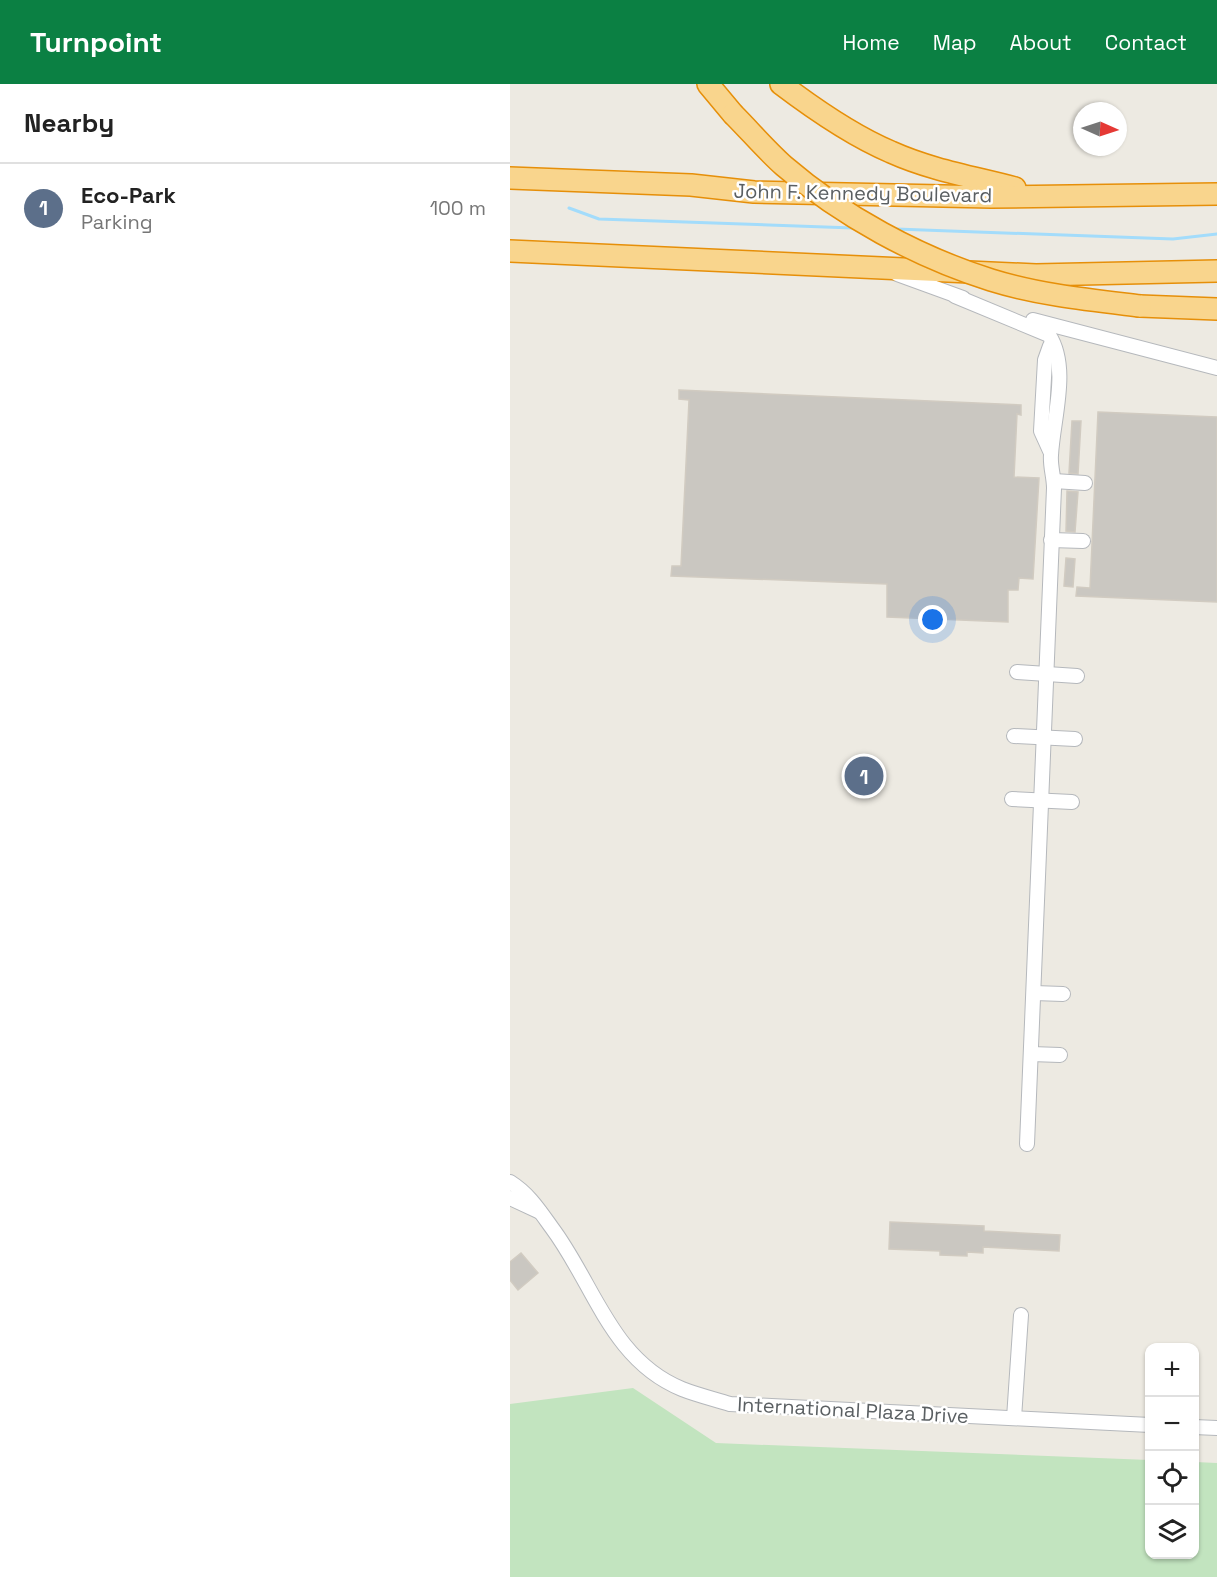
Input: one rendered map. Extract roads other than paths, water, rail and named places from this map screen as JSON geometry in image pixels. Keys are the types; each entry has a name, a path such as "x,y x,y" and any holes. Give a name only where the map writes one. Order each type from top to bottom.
{"highway":[{"path":"708,84 733,114 784,166 838,207 915,249 991,280 1066,297 1140,306 1217,309"},
{"path":"781,84 836,122 890,152 973,179 1042,194"},
{"name":"John F. Kennedy Boulevard","path":"510,178 691,185 754,192 991,197 1042,194 1217,194"},
{"path":"510,251 1036,275 1217,271"}],"street":[{"path":"881,268 955,296 1054,326 1217,368"},
{"path":"955,296 1052,342 1058,400 1051,453 1054,484 1027,1144"},
{"path":"1054,484 1084,486"},
{"path":"1051,544 1082,545"},
{"path":"1017,672 1077,676"},
{"path":"1014,736 1075,739"},
{"path":"1012,799 1072,802"},
{"path":"1034,993 1063,994"},
{"path":"1031,1054 1060,1055"},
{"name":"International Plaza Drive","path":"510,1182 527,1192 573,1260 608,1324 630,1353 654,1373 681,1389 730,1404 1145,1425"},
{"path":"510,1198 540,1212"},
{"path":"1014,1418 1021,1315"},
{"path":"1199,1427 1217,1428"}],"waterway":[{"path":"569,208 599,219 853,228"},
{"path":"896,229 1173,239 1217,234"}],"place":[{"name":"Eco-Park","path":"864,776"}]}
